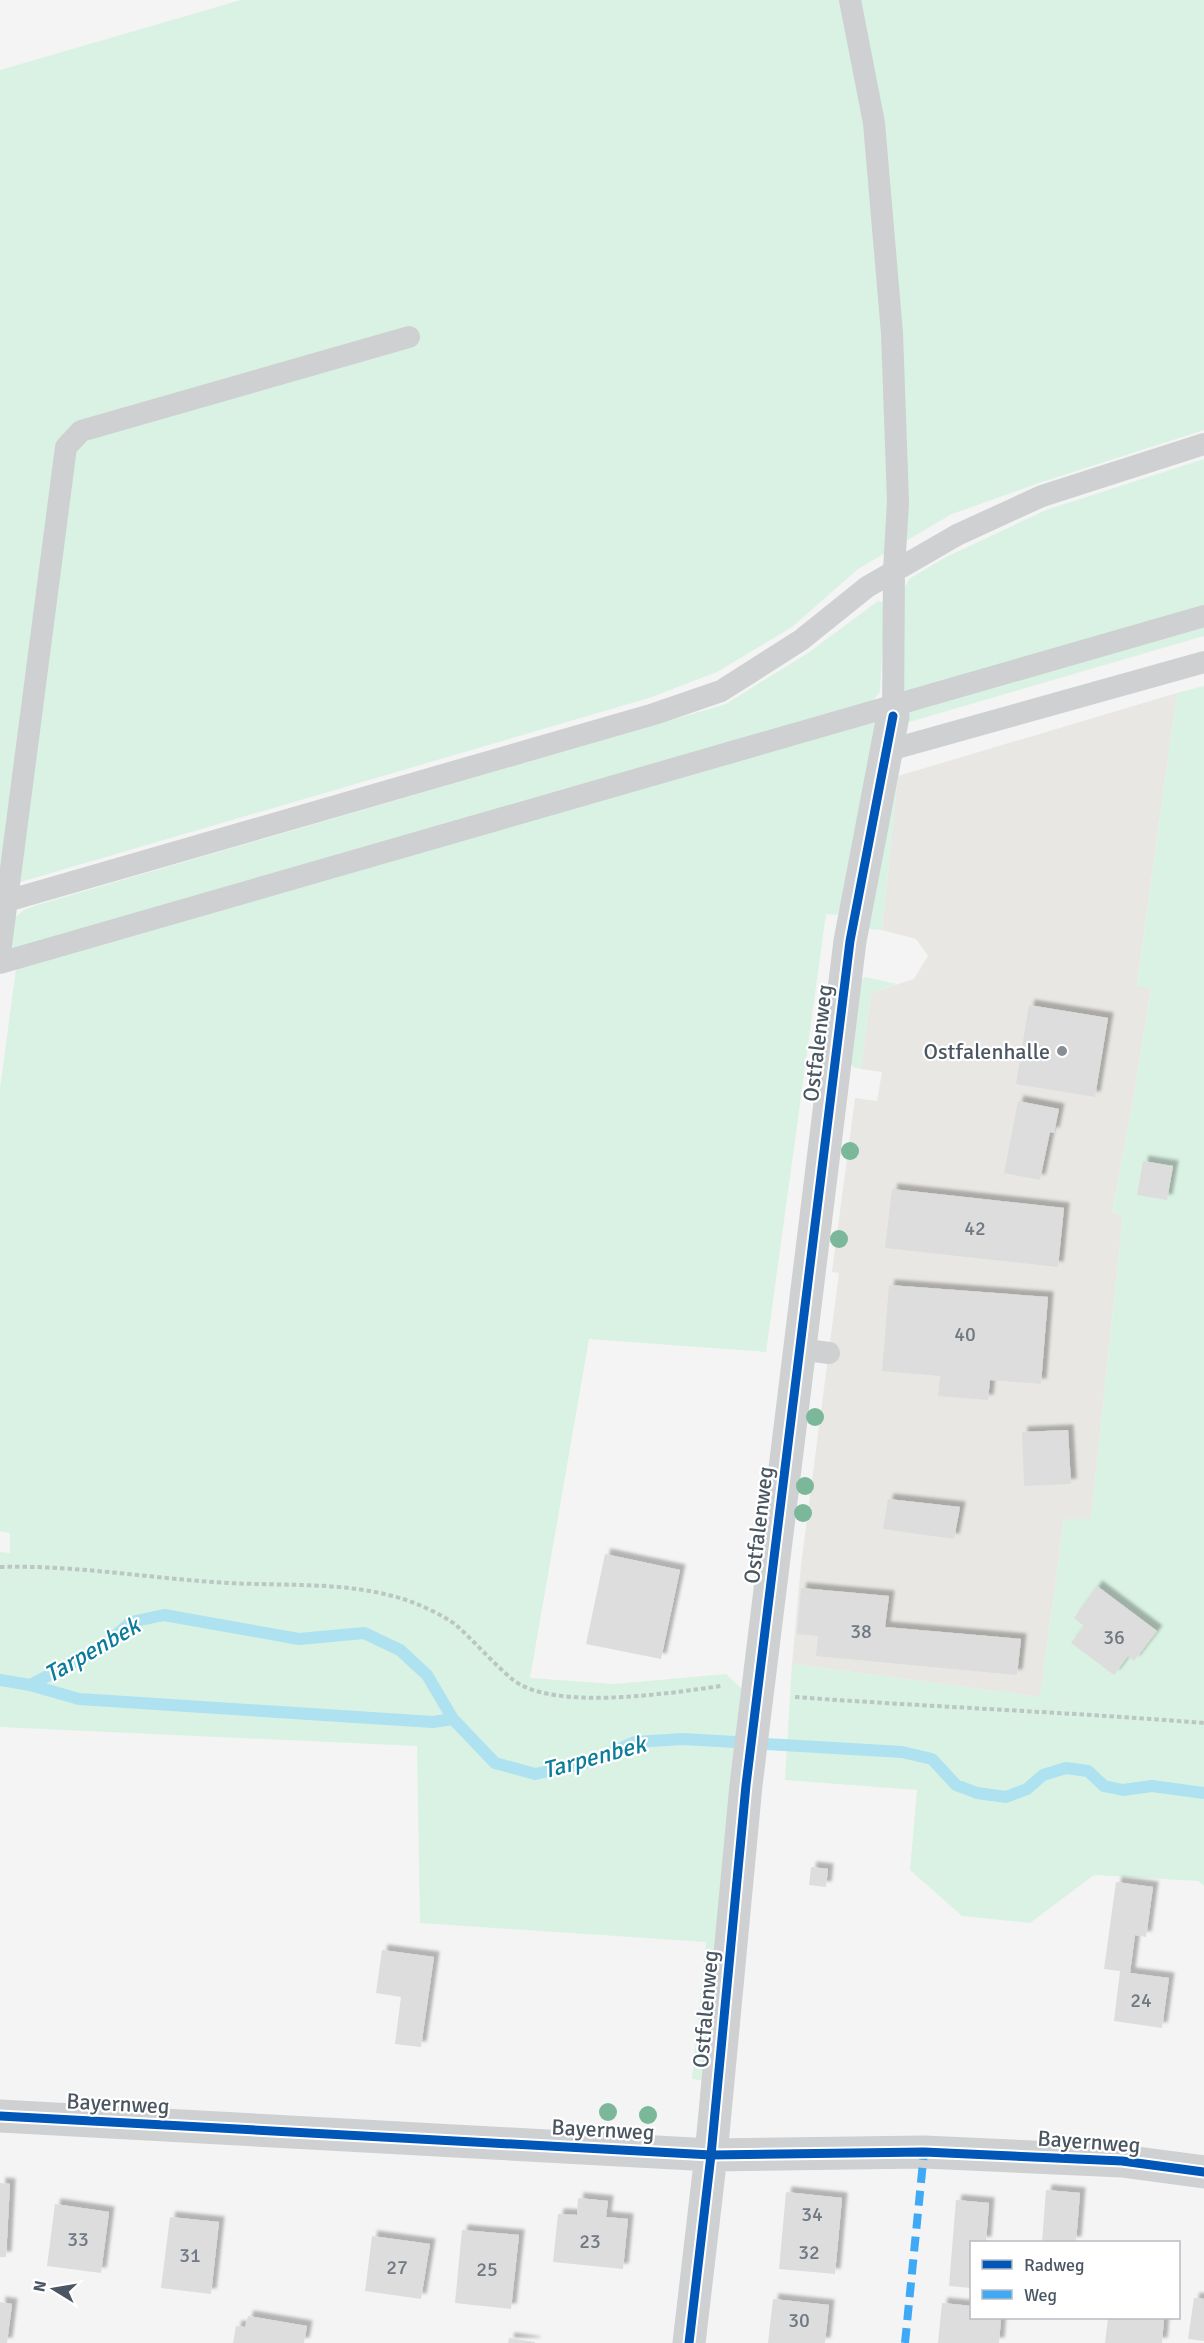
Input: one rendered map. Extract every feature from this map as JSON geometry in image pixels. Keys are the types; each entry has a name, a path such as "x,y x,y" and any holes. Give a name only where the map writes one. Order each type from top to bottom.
{"street":[{"name":"Ostfalenweg","path":"689,2343 711,2155 756,1702 814,1351 850,940 893,711"},
{"name":"Bayernweg","path":"0,2116 711,2155 924,2152 1122,2161 1204,2172"}],"lane":[{"path":"850,0 874,123 892,333 898,502 894,570 893,711"},
{"path":"0,953 4,902 66,447 81,431 409,337"},
{"path":"4,902 654,714 721,691 801,640 867,586 957,535 1041,496 1204,444"},
{"path":"0,963 893,711 1204,616"},
{"path":"886,751 1204,662"}],"path":[{"path":"0,1567 72,1569 213,1582 371,1590 406,1600 454,1624 513,1680 528,1690 552,1696 641,1697 742,1682 756,1702 778,1695 913,1706 1070,1713 1204,1723"}],"shaded area":[{"path":"1177,693 1137,985 1151,988 1132,1108 1112,1212 1123,1215 1091,1519 1064,1519 1040,1697 792,1664 801,1565 839,1273 832,1272 855,1098 877,1101 882,1072 861,1069 871,993 914,979 928,956 916,939 882,930 898,776"}],"green space":[{"path":"241,0 1204,0 1204,430 1039,483 952,514 858,569 792,627 717,672 649,698 0,888 0,70"},
{"path":"1204,459 1204,610 906,696 901,691 904,589 909,579 946,557 1046,510"},
{"path":"878,601 885,603 880,692 871,703 5,957 15,917 24,910 37,905 726,704 808,653"},
{"path":"1204,626 1204,636 899,725 900,714"},
{"path":"1204,686 1204,1886 1198,1881 1094,1875 1030,1923 962,1916 910,1870 917,1790 785,1780 792,1664 1040,1697 1064,1519 1091,1519 1123,1215 1112,1213 1151,989 1137,986 1177,693"},
{"path":"884,718 855,866 837,915 826,914 766,1352 589,1339 530,1678 614,1684 726,1674 744,1691 708,2081 692,2079 706,1942 420,1923 417,1746 0,1727 0,1552 10,1553 10,1533 0,1531 0,1089 16,969"},
{"path":"898,776 882,930 868,929"},
{"path":"865,977 897,984 871,993 861,1069 853,1067 846,1057 857,982"}],"building":[{"name":"Ostfalenhalle","path":"1029,1005 1108,1018 1095,1097 1016,1084"},
{"path":"1018,1101 1059,1109 1054,1133 1050,1132 1040,1180 1004,1173"},
{"path":"1143,1161 1173,1166 1167,1200 1137,1195"},
{"path":"892,1189 1064,1208 1058,1267 885,1248"},
{"path":"889,1285 1048,1297 1041,1384 990,1380 988,1400 938,1396 940,1376 882,1371"},
{"path":"1068,1430 1071,1484 1024,1486 1022,1432"},
{"path":"888,1499 960,1507 954,1539 883,1529"},
{"path":"605,1554 680,1570 661,1659 586,1644"},
{"path":"1097,1586 1157,1631 1134,1661 1128,1656 1114,1675 1071,1643 1084,1626 1074,1618"},
{"path":"801,1588 889,1596 885,1627 1021,1639 1017,1675 816,1656 818,1636 797,1634"},
{"path":"811,1867 828,1869 826,1887 809,1885"},
{"path":"1116,1882 1153,1887 1146,1937 1135,1935 1130,1973 1169,1978 1162,2028 1114,2021 1120,1971 1104,1969"},
{"path":"382,1950 434,1957 421,2047 395,2044 401,1997 376,1993"},
{"path":"0,2183 10,2184 6,2257 0,2257"},
{"path":"1046,2190 1080,2193 1076,2241 1042,2241"},
{"path":"786,2192 842,2198 835,2274 779,2269"},
{"path":"578,2198 608,2201 606,2217 628,2219 623,2269 553,2262 558,2214 577,2215"},
{"path":"956,2200 989,2203 986,2241 970,2241 970,2288 949,2286"},
{"path":"55,2204 109,2212 101,2273 47,2266"},
{"path":"170,2217 219,2222 211,2294 161,2288"},
{"path":"462,2230 519,2235 511,2309 455,2303"},
{"path":"372,2236 430,2244 421,2299 365,2291"},
{"path":"1194,2298 1204,2299 1204,2341 1188,2339"},
{"path":"773,2299 829,2305 825,2343 768,2343"},
{"path":"0,2302 12,2304 7,2343 0,2343"},
{"path":"942,2303 970,2306 970,2319 1001,2319 999,2343 938,2343"},
{"path":"248,2316 307,2326 304,2343 233,2343 236,2326 245,2327"},
{"path":"1108,2319 1164,2319 1162,2343 1105,2343"},
{"path":"509,2338 535,2342 535,2343 508,2343"}],"waterway":[{"name":"Tarpenbek","path":"0,1680 30,1685 100,1649 131,1622 164,1615 299,1639 364,1633 400,1650 427,1675 453,1719 495,1763 535,1774 593,1761 635,1742 683,1739 902,1752 932,1759 956,1785 977,1793 1006,1797 1027,1789 1043,1775 1066,1768 1088,1771 1104,1786 1123,1790 1152,1786 1204,1793"},
{"path":"30,1685 79,1699 433,1722 453,1719"}],"marked path":[{"path":"905,2343 924,2152"}],"cycle path":[{"path":"689,2343 711,2155 746,1785 850,941 893,716"},
{"path":"0,2116 711,2155 924,2152 1122,2161 1204,2172"}],"place":[{"name":"Ostfalenhalle","path":"1062,1051"}]}
